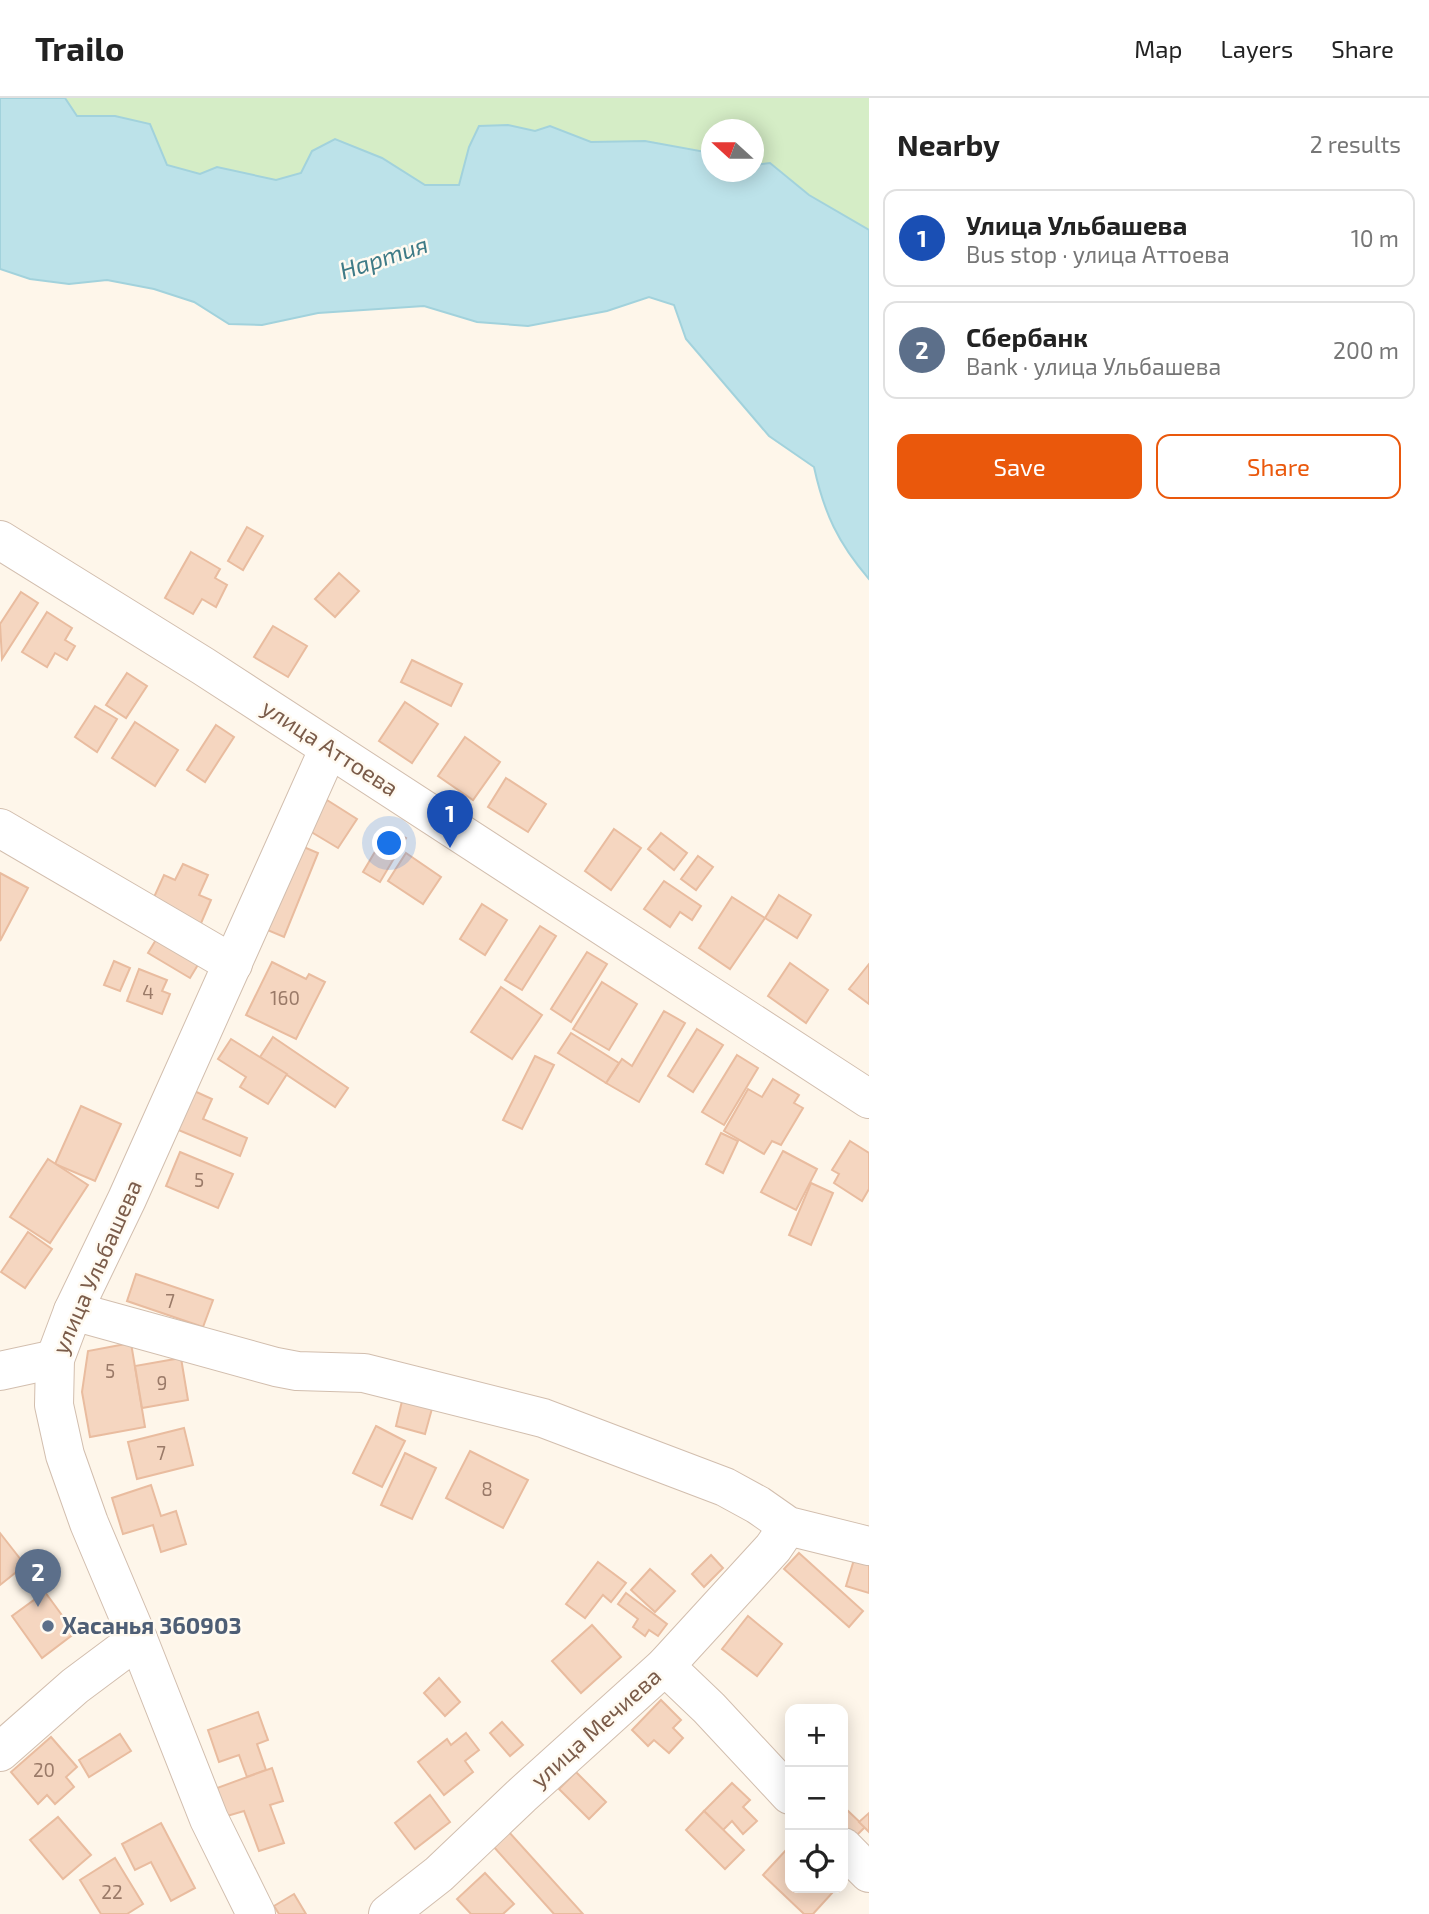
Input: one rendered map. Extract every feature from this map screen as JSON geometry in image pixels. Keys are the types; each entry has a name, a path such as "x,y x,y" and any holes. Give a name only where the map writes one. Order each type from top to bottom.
{"street":[{"name":"улица Аттоева","path":"0,540 329,747 869,1099"},
{"name":"улица Ульбашева","path":"256,1914 209,1819 89,1523 65,1455 54,1405 55,1359 73,1311 127,1199 329,747"},
{"path":"0,828 233,964"},
{"path":"73,1311 276,1367 297,1371 364,1373 543,1418 725,1487 788,1526 869,1546"},
{"path":"0,1370 55,1359"},
{"name":"улица Мечиева","path":"388,1914 439,1874 665,1666 773,1548 788,1526"},
{"path":"0,1752 75,1686 138,1639"},
{"path":"665,1666 709,1708 785,1790"},
{"path":"848,1852 869,1872"}],"green space":[{"path":"65,98 869,98 869,230 809,195 770,163 764,164 764,119 701,119 701,151 645,141 591,142 550,126 535,131 508,125 469,147 459,185 425,185 382,158 312,151 301,173 276,180 217,167 200,174 167,165 150,124 115,116 77,116"}],"water":[{"name":"Нартия","path":"0,98 65,98 77,116 115,116 150,124 167,165 200,174 217,167 276,180 301,173 312,151 335,139 382,158 425,185 459,185 469,147 479,126 508,125 535,131 550,126 591,142 645,141 701,151 701,182 764,182 764,164 770,163 809,195 869,230 869,579 834,527 822,499 814,467 769,436 686,339 674,305 649,297 607,311 528,326 477,322 424,306 318,313 262,325 229,324 194,302 154,289 107,280 69,284 30,279 0,269"}],"building":[{"path":"247,527 263,536 243,570 228,561"},
{"path":"191,552 220,569 215,578 227,585 216,607 202,599 193,614 165,598"},
{"path":"339,573 359,591 335,617 315,599"},
{"path":"21,592 38,603 2,659 0,624"},
{"path":"47,612 72,628 65,640 75,646 67,660 55,653 47,667 22,652"},
{"path":"273,626 307,646 288,677 254,657"},
{"path":"412,660 462,684 451,706 401,682"},
{"path":"127,673 147,686 126,718 106,705"},
{"path":"405,702 438,724 412,763 379,741"},
{"path":"95,706 117,719 97,752 75,737"},
{"path":"135,722 178,750 155,786 112,758"},
{"path":"216,725 234,737 205,782 187,770"},
{"path":"465,737 500,762 473,800 438,776"},
{"path":"506,778 546,804 528,832 488,807"},
{"path":"327,800 357,819 338,848 308,830"},
{"path":"389,828 406,838 380,882 363,872"},
{"path":"614,829 641,848 611,890 585,871"},
{"path":"661,833 687,853 674,870 648,849"},
{"path":"299,845 318,853 284,937 265,929"},
{"path":"406,853 441,877 423,904 388,881"},
{"path":"698,856 713,867 696,890 681,879"},
{"path":"183,864 208,875 199,895 211,900 199,928 150,906 164,875 175,880"},
{"path":"0,873 28,888 0,941"},
{"path":"664,881 701,906 692,920 680,912 670,927 644,909"},
{"path":"779,895 811,915 797,938 765,918"},
{"path":"732,897 765,918 730,969 699,948"},
{"path":"482,904 507,920 485,955 460,939"},
{"path":"540,926 556,936 522,990 505,980"},
{"path":"157,938 199,963 190,978 148,953"},
{"path":"587,952 607,964 571,1022 551,1009"},
{"path":"114,961 130,968 120,991 104,985"},
{"path":"272,962 306,979 309,974 325,982 296,1039 246,1015"},
{"path":"790,963 828,990 806,1023 768,996"},
{"path":"869,964 869,1004 849,989"},
{"path":"139,969 167,980 162,991 170,994 162,1014 127,1001"},
{"path":"602,982 637,1004 609,1050 573,1029"},
{"path":"501,987 542,1015 512,1059 471,1032"},
{"path":"664,1011 685,1023 639,1102 606,1083 622,1059 632,1066"},
{"path":"697,1029 723,1045 693,1092 668,1076"},
{"path":"571,1033 619,1063 606,1083 558,1053"},
{"path":"273,1037 348,1088 335,1107 260,1057"},
{"path":"231,1039 287,1074 268,1104 240,1087 246,1077 218,1059"},
{"path":"737,1055 758,1068 724,1125 702,1112"},
{"path":"535,1056 554,1065 522,1129 503,1120"},
{"path":"773,1079 799,1095 794,1103 803,1108 781,1145 772,1141 764,1154 724,1131 748,1089 762,1097"},
{"path":"192,1090 212,1099 203,1119 247,1138 240,1156 176,1129"},
{"path":"81,1106 121,1124 95,1181 55,1164"},
{"path":"721,1133 738,1141 723,1173 706,1164"},
{"path":"850,1141 869,1153 869,1189 862,1201 834,1183 839,1174 832,1170"},
{"path":"783,1151 817,1169 796,1210 761,1192"},
{"path":"180,1152 233,1174 218,1208 166,1186"},
{"path":"48,1159 88,1185 50,1243 10,1217"},
{"path":"811,1183 833,1193 811,1245 789,1235"},
{"path":"28,1232 52,1249 25,1288 1,1272"},
{"path":"136,1274 213,1300 203,1327 127,1301"},
{"path":"131,1343 145,1427 90,1437 82,1392 88,1351"},
{"path":"181,1358 188,1400 142,1408 135,1366"},
{"path":"403,1397 433,1405 425,1434 396,1426"},
{"path":"376,1426 405,1441 382,1487 353,1473"},
{"path":"184,1428 193,1465 137,1479 128,1442"},
{"path":"470,1451 528,1480 503,1528 446,1498"},
{"path":"405,1453 436,1468 412,1519 381,1505"},
{"path":"151,1485 161,1516 176,1511 186,1544 161,1552 153,1525 123,1534 112,1498"},
{"path":"0,1533 25,1565 0,1585"},
{"path":"799,1553 863,1611 849,1627 784,1569"},
{"path":"856,1553 869,1557 869,1593 846,1586"},
{"path":"711,1555 723,1568 704,1587 692,1574"},
{"path":"598,1562 626,1583 611,1602 603,1595 585,1618 566,1604"},
{"path":"650,1569 675,1591 655,1612 631,1590"},
{"path":"45,1592 75,1633 42,1658 12,1616"},
{"path":"626,1593 667,1624 658,1636 649,1630 645,1636 633,1627 638,1619 618,1604"},
{"path":"748,1616 782,1644 757,1676 722,1649"},
{"path":"592,1625 621,1657 581,1693 552,1661"},
{"path":"439,1678 460,1702 445,1716 424,1693"},
{"path":"661,1700 681,1720 673,1728 683,1738 669,1753 654,1740 648,1746 632,1730"},
{"path":"258,1712 268,1740 257,1744 266,1770 247,1777 239,1755 219,1762 208,1730"},
{"path":"502,1722 523,1745 510,1756 490,1733"},
{"path":"466,1733 479,1750 465,1761 473,1772 444,1795 418,1762 447,1739 451,1745"},
{"path":"120,1734 131,1751 89,1777 79,1760"},
{"path":"51,1737 77,1767 66,1777 74,1787 55,1804 47,1795 38,1804 11,1772"},
{"path":"272,1768 283,1801 270,1805 284,1843 259,1851 244,1811 227,1816 217,1788"},
{"path":"576,1772 606,1802 589,1819 559,1789"},
{"path":"732,1783 750,1800 743,1807 757,1821 743,1834 732,1821 723,1830 704,1811"},
{"path":"430,1795 450,1822 415,1849 395,1823"},
{"path":"704,1811 744,1850 725,1869 686,1830"},
{"path":"848,1811 865,1827 851,1841 848,1838"},
{"path":"869,1813 869,1832 859,1822"},
{"path":"58,1817 91,1855 63,1879 30,1840"},
{"path":"161,1823 195,1888 171,1901 151,1862 135,1870 122,1844"},
{"path":"508,1831 583,1914 554,1914 493,1846"},
{"path":"785,1851 785,1893 832,1893 813,1914 804,1914 763,1875"},
{"path":"115,1858 143,1904 127,1914 101,1914 80,1880"},
{"path":"485,1873 514,1904 503,1914 471,1914 457,1899"},
{"path":"294,1894 306,1914 279,1914 274,1906"}],"place":[{"name":"Улица Ульбашева","path":"450,848"},
{"name":"Сбербанк","path":"38,1607"},
{"name":"Хасанья 360903","path":"48,1626"}]}
